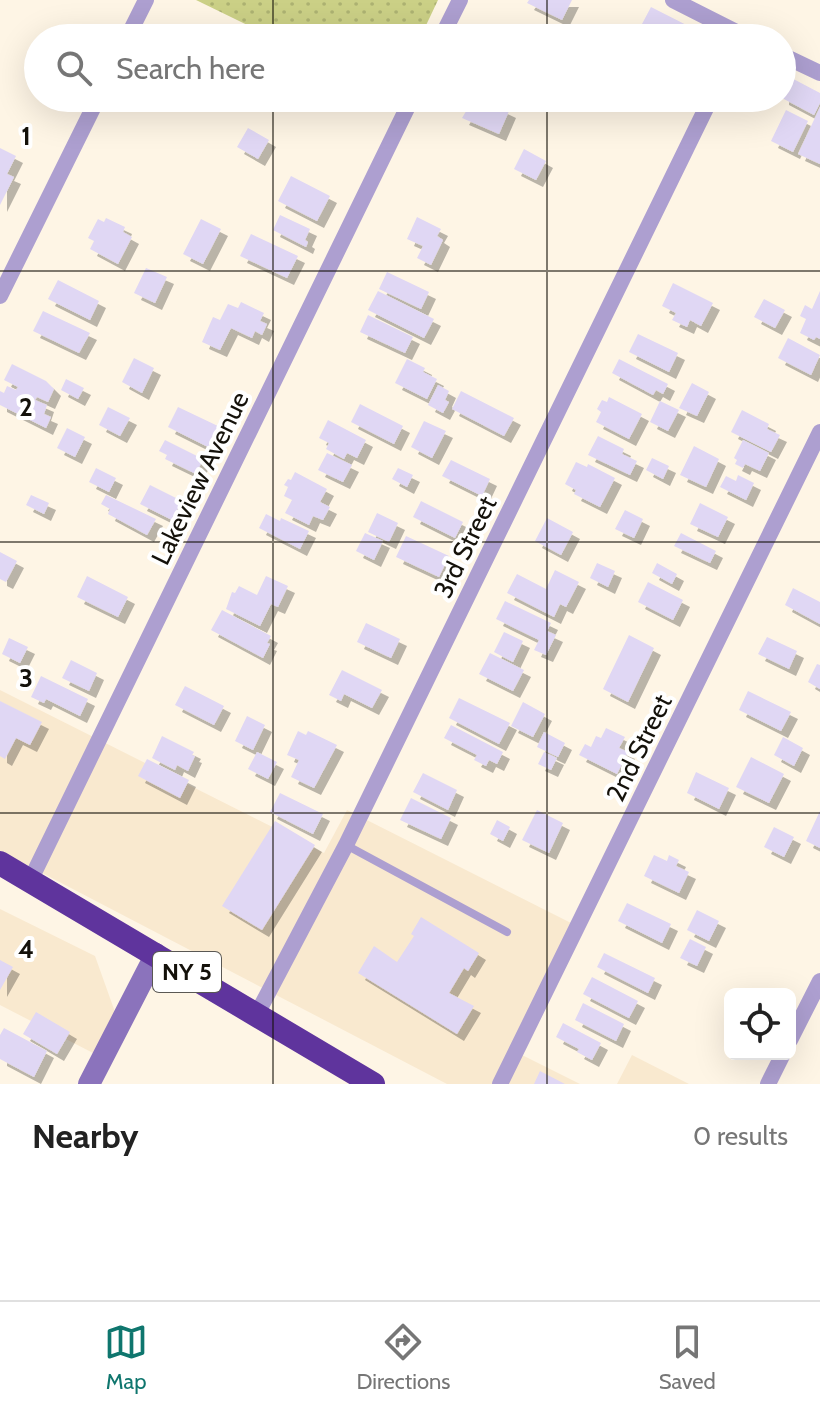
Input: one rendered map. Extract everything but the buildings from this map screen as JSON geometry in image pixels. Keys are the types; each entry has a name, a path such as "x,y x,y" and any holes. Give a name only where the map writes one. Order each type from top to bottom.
{"highway":[{"name":"NY 5","path":"0,863 373,1084"}],"street":[{"path":"134,24 146,0"},
{"path":"448,24 460,0"},
{"path":"673,0 718,24"},
{"path":"796,62 820,73"},
{"path":"0,296 91,112"},
{"name":"Lakeview Avenue","path":"31,879 405,112"},
{"name":"3rd Street","path":"257,1014 346,845 704,112"},
{"name":"2nd Street","path":"500,1084 820,432"},
{"path":"89,1084 156,954"},
{"path":"796,1028 820,981"},
{"path":"768,1084 780,1060"}],"lane":[{"path":"346,845 507,932"}],"shaded area":[{"path":"0,690 324,853 347,810 575,925 512,1050 580,1084 447,1084 0,851"},
{"path":"0,909 95,956 115,1012 93,1053 0,1005"},
{"path":"632,1055 689,1084 617,1084"}],"green space":[{"path":"196,0 438,0 427,24 245,24"}]}
